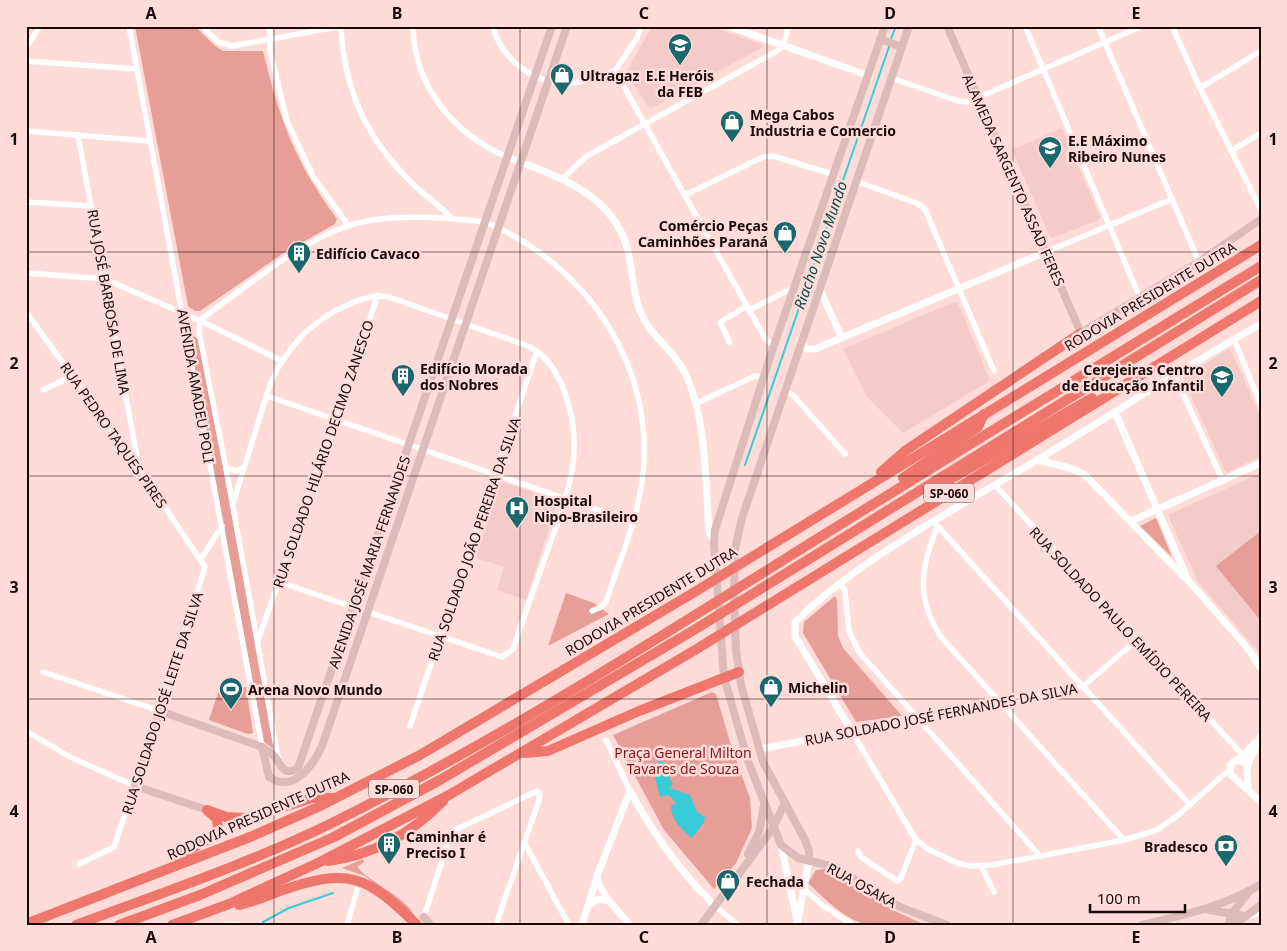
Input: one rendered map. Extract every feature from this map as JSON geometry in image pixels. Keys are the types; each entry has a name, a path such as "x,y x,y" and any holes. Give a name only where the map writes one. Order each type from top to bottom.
{"highway":[{"name":"RODOVIA PRESIDENTE DUTRA","path":"26,924 172,869 250,837 335,798 420,755 693,593 1261,245"},
{"name":"SP-060","path":"76,925 259,855 329,824 525,717 693,616 1261,266"},
{"name":"SP-060","path":"119,925 200,895 334,837 449,776 694,630 1261,280"},
{"name":"SP-060","path":"228,904 320,862 368,853 410,832 427,818 449,795 758,612 1261,301"},
{"path":"874,481 885,468 905,452 1081,333"},
{"path":"898,504 913,501 1124,380 1141,376"},
{"path":"889,494 898,482 978,427 984,414"},
{"path":"522,753 548,751 739,672"},
{"path":"208,810 226,816 248,818 312,798 335,798"},
{"path":"172,869 183,854 215,835 218,830 217,819 208,810"},
{"path":"172,925 228,904 245,904 309,881 348,877 374,887 421,922"}],"main road":[{"name":"AVENIDA JOSÉ MARIA FERNANDES","path":"279,764 282,769 293,772 298,768 305,751 552,26"},
{"name":"AVENIDA JOSÉ MARIA FERNANDES","path":"262,746 267,774 277,781 296,778 303,774 309,770 318,755 567,26"},
{"path":"884,26 882,40 867,75 793,288 715,530 714,544 721,654 724,677 737,723 755,782 781,845 798,858 809,860 808,846 773,781 759,749 739,672 736,650 735,550 739,527 784,390 891,78 899,46 908,26"},
{"name":"ALAMEDA SARGENTO ASSAD FERES","path":"947,26 1081,333"},
{"path":"882,40 899,46"},
{"path":"1081,333 1199,262 1261,219"},
{"path":"160,711 262,746 271,753 279,764"},
{"name":"RUA SOLDADO JOSÉ LEITE DA SILVA","path":"135,786 160,711"},
{"path":"737,723 747,729 752,745 759,749"},
{"path":"305,751 318,755"},
{"path":"755,782 763,778 773,781"},
{"path":"135,786 208,810"},
{"path":"701,925 773,828 785,803"},
{"path":"745,864 759,832 764,804"},
{"name":"RUA OSAKA","path":"809,860 834,867 900,907 947,925"},
{"path":"1142,925 1208,910 1248,893 1259,886"},
{"path":"1228,925 1232,912 1248,893"},
{"path":"1234,925 1261,905"},
{"path":"1208,910 1232,912 1246,916"},
{"path":"421,922 430,925"}],"street":[{"path":"26,48 40,26"},
{"name":"AVENIDA AMADEU POLI","path":"129,26 262,746"},
{"path":"202,26 224,46 341,26 347,77 360,113 372,136 414,186 441,207 450,218"},
{"path":"270,26 270,51 290,129 313,176 348,225"},
{"path":"413,26 424,78 437,103 452,121 481,146 564,178 602,206 622,234 631,261 641,314 649,327 679,362 697,403 710,531 714,544"},
{"path":"493,26 503,51 524,70 549,79 570,83 615,71 637,38 641,26"},
{"path":"728,26 867,75"},
{"path":"564,178 587,156 777,51 783,46 789,26"},
{"path":"1025,26 1140,298"},
{"path":"1098,26 1199,262"},
{"path":"891,78 958,101 968,102 1142,26"},
{"path":"1172,26 1200,88 1261,210"},
{"path":"1200,88 1261,51"},
{"path":"26,61 136,69"},
{"path":"615,71 766,340 774,345"},
{"path":"26,131 149,140"},
{"path":"1231,151 1261,133"},
{"name":"RUA JOSÉ BARBOSA DE LIMA","path":"78,135 140,470"},
{"path":"685,195 768,156 832,174"},
{"path":"855,181 921,205 927,213 994,370"},
{"path":"801,341 806,349 810,350 842,338 1172,199"},
{"path":"26,202 92,206"},
{"path":"200,320 290,256 348,225 400,218 450,218 485,222 498,227 548,260 572,280 608,324 631,371 640,400 644,458 639,496 633,522 606,602 601,607 592,611"},
{"path":"26,273 105,279 200,320 282,361"},
{"path":"730,343 719,323 793,288"},
{"path":"819,288 842,338"},
{"path":"233,503 267,396 282,361 298,340 334,311 378,295 452,319 538,351 557,373 572,422 573,463 566,498 513,648 502,657 279,582"},
{"name":"RUA SOLDADO HILÁRIO DECIMO ZANESCO","path":"258,643 378,295"},
{"name":"RUA PEDRO TAQUES PIRES","path":"26,312 201,558"},
{"name":"AVENIDA AMADEU POLI","path":"200,320 200,338 233,503 279,764"},
{"path":"1260,738 1240,758 1231,763 1229,770 1190,805 1157,830 1124,840 981,866 970,866 943,858 916,840 795,636 795,622 841,584 936,525 995,485 1261,324"},
{"path":"187,337 196,334 200,338"},
{"path":"1234,339 1261,405"},
{"name":"RUA SOLDADO JOÃO PEREIRA DA SILVA","path":"410,726 442,637 538,351"},
{"path":"43,390 49,389 72,376"},
{"path":"697,403 755,376 764,377"},
{"path":"1175,376 1222,479"},
{"path":"784,390 793,395 845,454"},
{"path":"267,396 409,445"},
{"path":"1114,412 1188,580"},
{"name":"AVENIDA JOSÉ MARIA FERNANDES","path":"409,445 422,450"},
{"path":"422,450 633,522"},
{"path":"1038,460 1084,474 1188,580 1250,650 1261,668"},
{"path":"1131,521 1156,508 1261,463"},
{"path":"226,468 236,471 244,468"},
{"name":"RUA SOLDADO PAULO EMÍDIO PEREIRA","path":"995,485 1240,758"},
{"path":"936,525 1190,805"},
{"path":"936,525 922,580 926,605 941,637 1124,840"},
{"path":"201,558 222,526"},
{"name":"RUA SOLDADO JOSÉ LEITE DA SILVA","path":"160,711 205,572 201,558"},
{"path":"841,584 845,591 847,622 855,645 1039,855"},
{"path":"252,611 260,616 268,613"},
{"name":"RUA SOLDADO JOSÉ FERNANDES DA SILVA","path":"759,749 1001,704 1082,686 1136,641"},
{"path":"43,672 160,711"},
{"path":"26,732 70,757 135,786"},
{"path":"1234,778 1241,779 1260,738"},
{"path":"606,740 630,791 652,831 677,864 715,906 738,925"},
{"path":"1240,758 1248,767 1248,788"},
{"path":"1229,770 1234,778 1248,788 1261,802"},
{"name":"RUA SOLDADO JOSÉ LEITE DA SILVA","path":"80,864 114,847 135,786"},
{"path":"421,922 449,839 454,830 537,791 540,795 496,925"},
{"path":"582,925 597,876 630,791"},
{"path":"858,851 861,857 893,880 900,880 916,840"},
{"path":"524,842 569,925"},
{"name":"RUA OSAKA","path":"781,845 798,924"},
{"name":"RUA OSAKA","path":"798,924 809,860"},
{"path":"981,866 994,892"},
{"path":"597,876 599,885 609,901 630,925"},
{"path":"804,888 822,905 853,925"},
{"path":"347,925 357,890"},
{"path":"588,906 598,899 609,901"},
{"path":"1246,916 1261,911"},
{"path":"227,925 238,925"}],"shaded area":[{"name":"E.E Heróis da FEB","path":"652,26 709,26 763,45 763,47 650,109 626,73"},
{"name":"E.E Máximo Ribeiro Nunes","path":"1062,128 1100,217 1098,220 1053,238 1050,237 1012,150"},
{"path":"954,302 958,303 989,378 988,382 903,433 867,397 843,349"},
{"name":"Cerejeiras Centro de Educação Infantil","path":"1230,348 1261,418 1261,456 1226,473 1183,378"},
{"path":"1261,473 1261,654 1198,582 1168,515"},
{"name":"Hospital Nipo-Brasileiro","path":"501,482 558,500 526,600 497,590 504,567 476,558"}],"green space":[{"path":"135,26 195,26 214,45 223,51 263,51 290,139 310,178 337,219 335,224 285,252 200,311 195,311 188,306"},
{"path":"194,336 199,340 276,751 264,742 189,339"},
{"path":"1156,518 1172,557 1140,526"},
{"path":"1261,531 1261,621 1216,566"},
{"path":"566,593 594,603 609,614 548,646"},
{"path":"835,596 837,600 838,636 843,648 902,716 856,722 803,633 804,622"},
{"name":"Arena Novo Mundo","path":"246,687 253,733 248,734 209,720 218,693"},
{"name":"Praça General Milton Tavares de Souza","path":"712,692 716,694 732,749 750,798 752,828 736,863 714,889 664,830 613,735"},
{"path":"363,859 364,862 357,867 370,879 406,905 416,919 365,876 342,868"},
{"path":"826,869 895,911 925,925 877,926 862,923 847,916 808,883 816,870"}],"water":[{"path":"659,760 665,763 670,773 670,780 673,783 670,788 690,795 697,812 705,817 704,822 692,838 681,828 673,816 671,806 676,803 669,795 660,797 654,774"}],"waterway":[{"name":"Riacho Novo Mundo","path":"891,39 896,26"},
{"name":"Riacho Novo Mundo","path":"745,465 890,44"},
{"path":"263,922 289,908 333,893"}],"place":[{"name":"E.E Heróis da FEB","path":"680,66"},
{"name":"Ultragaz","path":"562,96"},
{"name":"Mega Cabos Industria e Comercio","path":"732,143"},
{"name":"E.E Máximo Ribeiro Nunes","path":"1050,169"},
{"name":"Comércio Peças Caminhões Paraná","path":"785,254"},
{"name":"Edifício Cavaco","path":"299,274"},
{"name":"Edifício Morada dos Nobres","path":"403,397"},
{"name":"Cerejeiras Centro de Educação Infantil","path":"1222,398"},
{"name":"Hospital Nipo-Brasileiro","path":"517,529"},
{"name":"Michelin","path":"771,708"},
{"name":"Arena Novo Mundo","path":"231,710"},
{"name":"Caminhar é Preciso I","path":"389,865"},
{"name":"Bradesco","path":"1226,867"},
{"name":"Fechada","path":"728,902"}]}
